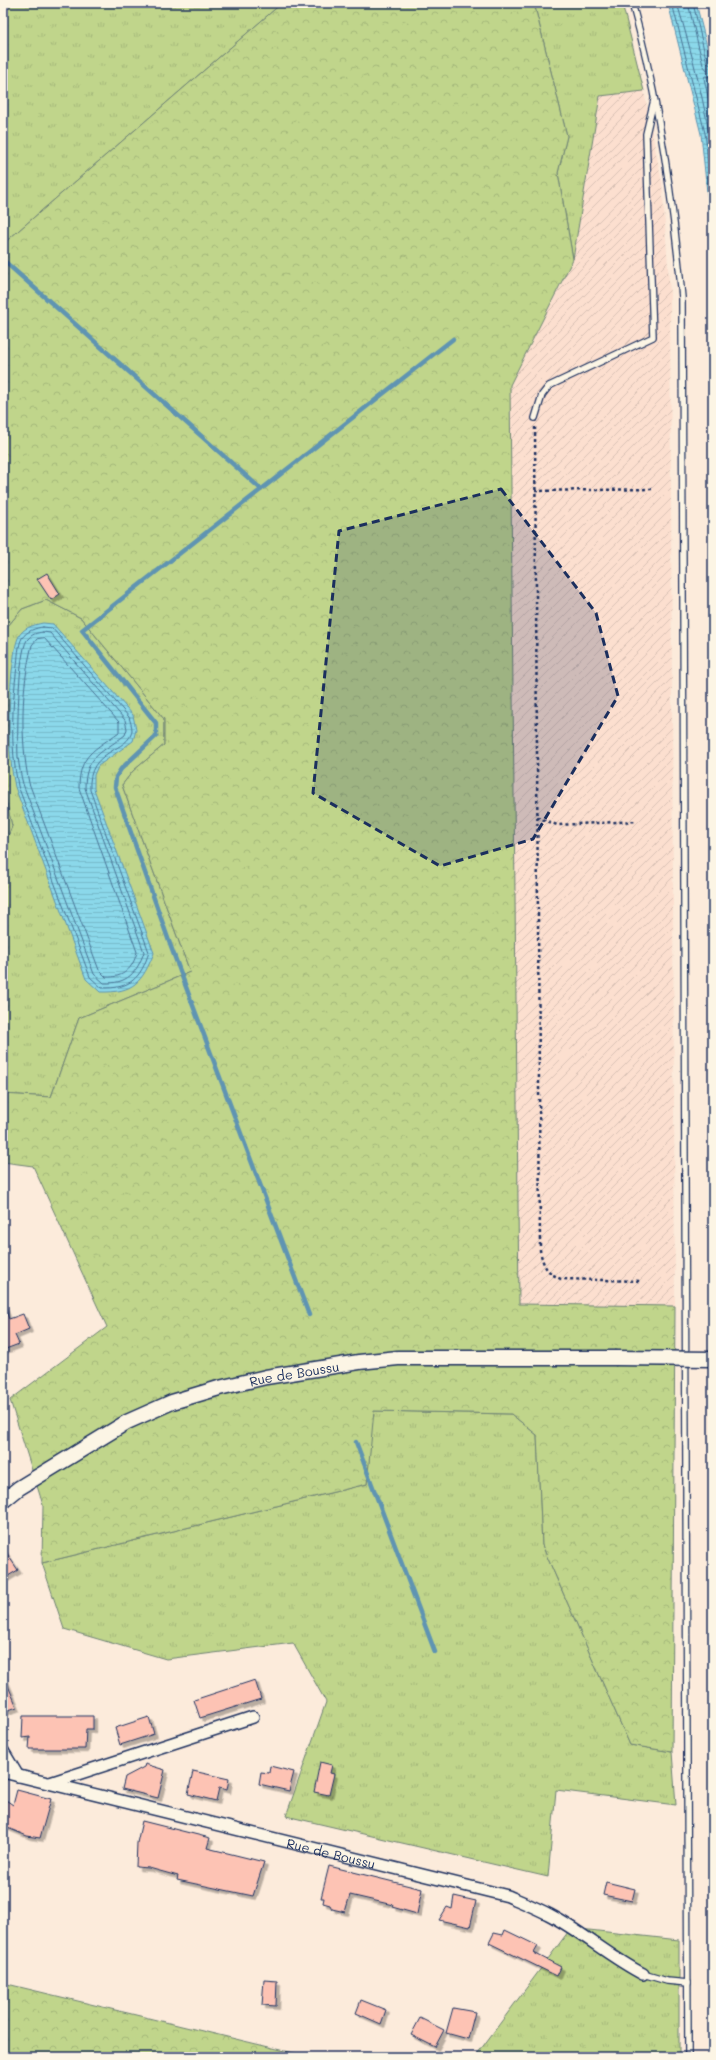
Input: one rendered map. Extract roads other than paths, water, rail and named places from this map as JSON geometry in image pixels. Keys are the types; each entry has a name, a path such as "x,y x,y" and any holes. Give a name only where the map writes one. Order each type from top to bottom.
{"street":[{"name":"Rue de Boussu","path":"3,1501 19,1488 127,1422 172,1402 243,1382 359,1362 398,1358 713,1358"},
{"path":"50,1783 253,1717"},
{"path":"3,1751 18,1776"},
{"name":"Rue de Boussu","path":"3,1772 508,1896 550,1915 588,1938 618,1961 643,1974"}],"lane":[{"path":"632,3 654,98 676,236 682,298 688,2057"},
{"path":"535,418 542,395 549,386 653,337 646,134 654,98"},
{"path":"643,1974 666,1981 688,1983"}],"water":[{"path":"668,3 696,3 713,70 713,251 701,134"},
{"path":"43,623 53,624 133,715 136,730 133,741 98,766 94,775 94,789 154,953 141,978 135,984 129,988 112,992 100,992 86,979 15,787 12,773 9,744 9,715 15,650 18,638 25,629"}],"waterway":[{"path":"3,260 261,489"},
{"path":"309,1315 171,947 115,787 116,777 121,769 156,736 156,723 82,630 453,339"},
{"path":"356,1442 435,1652"}]}
